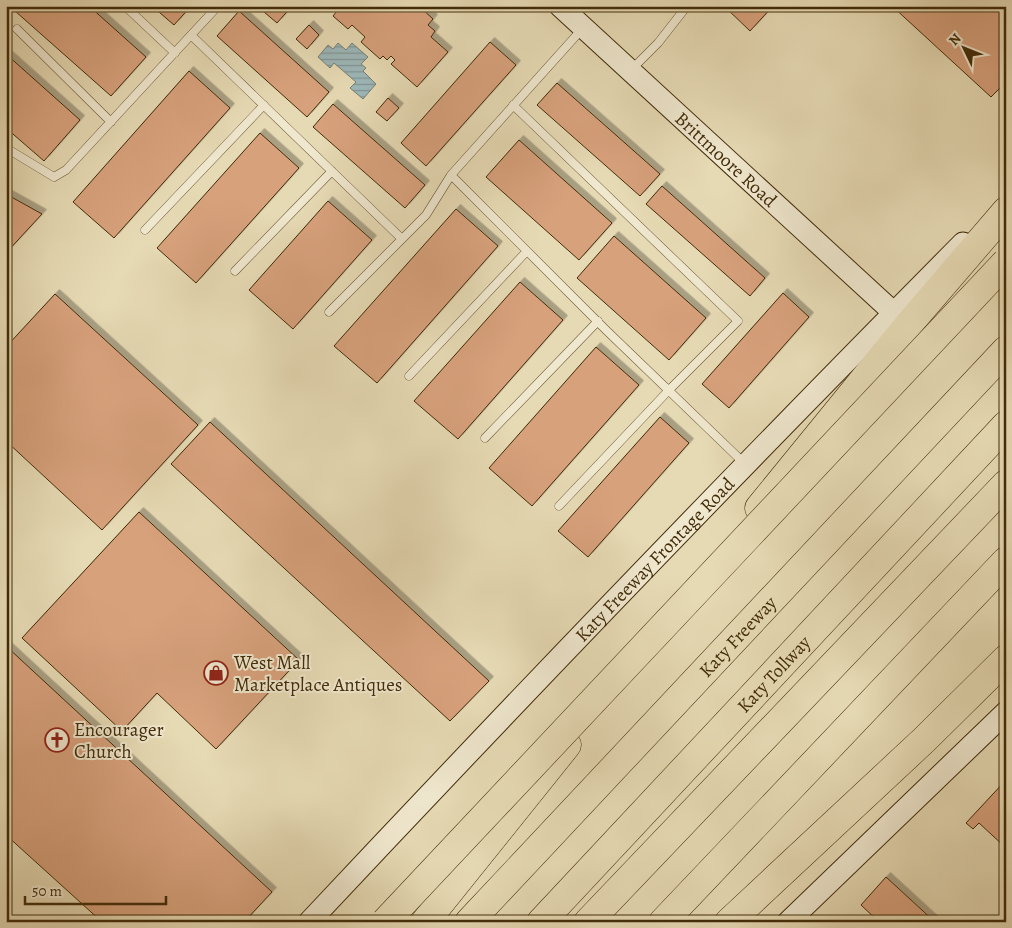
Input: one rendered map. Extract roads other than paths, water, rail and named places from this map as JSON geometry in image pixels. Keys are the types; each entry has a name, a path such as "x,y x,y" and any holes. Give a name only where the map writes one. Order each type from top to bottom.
{"highway":[{"path":"425,922 520,802 903,332 1006,211"},
{"path":"385,922 1006,262"},
{"name":"Katy Freeway","path":"469,922 1006,350"},
{"name":"Katy Tollway","path":"542,922 1006,425"},
{"name":"Katy Tollway","path":"588,922 1006,484"},
{"path":"663,922 1006,561"},
{"path":"729,922 924,740 1006,659"}],"main road":[{"name":"Brittmoore Road","path":"560,6 894,313"},
{"name":"Katy Freeway Frontage Road","path":"309,922 746,464 1006,200"},
{"path":"788,922 1006,712"}],"lane":[{"path":"125,6 174,53"},
{"path":"6,148 54,177 66,170 218,6"},
{"path":"630,71 658,43 687,6"},
{"path":"329,312 426,215 450,175 583,28"},
{"path":"17,29 111,122"},
{"path":"192,35 402,239"},
{"path":"145,230 264,105"},
{"path":"514,105 738,321 669,390 559,506"},
{"path":"235,272 332,171"},
{"path":"450,175 598,322 746,464"},
{"path":"409,376 527,251"},
{"path":"485,438 598,322"}],"water":[{"path":"338,43 346,50 352,43 368,57 361,64 366,68 363,71 376,84 363,99 350,88 356,82 334,63 330,68 318,57 328,45 333,49"}],"place":[{"name":"West Mall Marketplace Antiques","path":"216,673"},
{"name":"Encourager Church","path":"57,740"}]}
